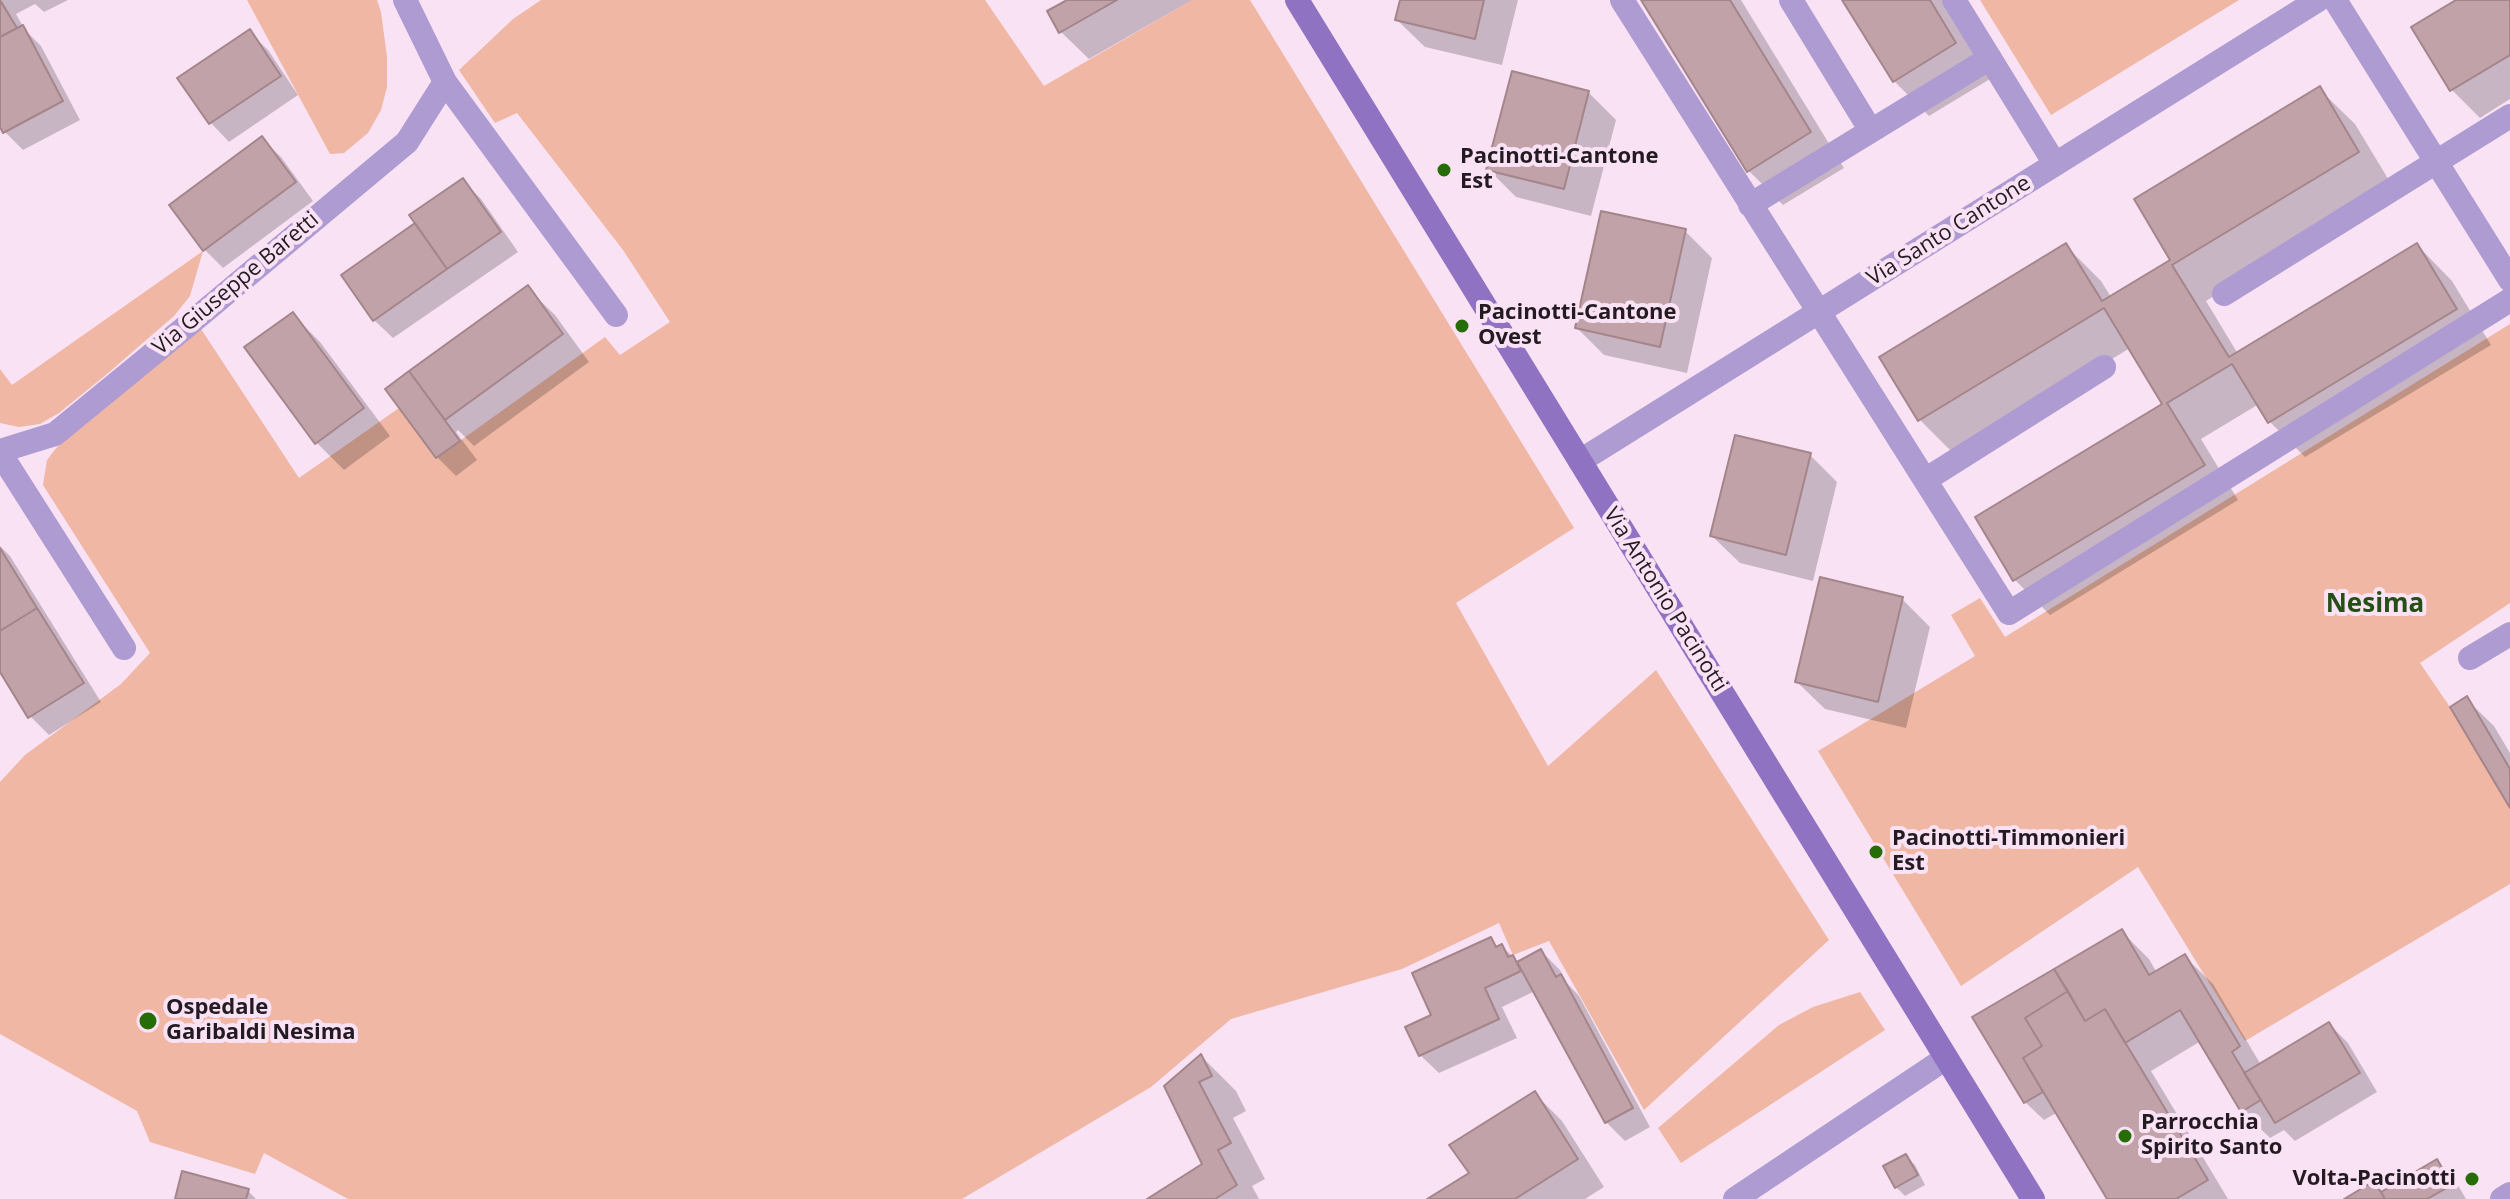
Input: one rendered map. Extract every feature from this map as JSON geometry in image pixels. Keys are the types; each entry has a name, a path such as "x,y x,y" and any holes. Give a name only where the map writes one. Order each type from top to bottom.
{"main road":[{"name":"Via Antonio Pacinotti","path":"1297,0 2033,1199"}],"street":[{"path":"405,0 445,82 616,315"},
{"path":"1622,0 2009,613 2510,300"},
{"path":"1791,0 1871,131"},
{"path":"1954,0 2055,164"},
{"name":"Via Santo Cantone","path":"1580,461 2318,0"},
{"path":"2335,0 2510,280"},
{"path":"1750,205 1990,58"},
{"name":"Via Giuseppe Baretti","path":"0,452 55,434 187,326 407,142 445,82"},
{"path":"2224,294 2510,116"},
{"path":"1925,480 2104,367"},
{"path":"0,452 124,648"},
{"path":"2470,658 2510,634"},
{"path":"1735,1199 1946,1058"},
{"path":"2502,1199 2510,1194"}],"shaded area":[{"path":"247,0 377,0 387,57 387,87 381,110 368,133 344,153 330,154"},
{"path":"541,0 985,0 1044,86 1192,0 1250,0 1574,528 1456,603 1548,766 1656,670 1829,940 1644,1110 1549,941 1513,955 1499,923 1402,969 1231,1019 1151,1087 962,1199 348,1199 264,1153 255,1174 150,1142 137,1111 0,1034 0,782 25,755 121,684 150,653 43,485 47,460 61,442 201,329 299,478 399,408 436,458 605,337 620,355 670,322 623,250 517,113 495,123 459,70 513,19"},
{"path":"1980,0 2239,0 2051,115"},
{"path":"203,251 190,296 174,316 107,374 59,413 40,424 19,427 0,423 0,369 12,385"},
{"path":"2510,324 2510,603 2420,663 2510,808 2510,884 2245,1041 2138,867 1961,986 1818,751 1975,656 1951,615 1980,598 2005,637"},
{"path":"1860,992 1885,1030 1681,1163 1658,1128 1779,1025 1813,1007"}],"building":[{"path":"0,0 17,28 0,37"},
{"path":"1067,0 1117,0 1059,33 1047,11"},
{"path":"1400,0 1484,0 1475,39 1395,20"},
{"path":"1641,0 1730,0 1811,132 1747,172"},
{"path":"1842,0 1930,0 1956,43 1893,82"},
{"path":"2456,0 2510,0 2510,55 2450,91 2411,27"},
{"path":"23,25 63,101 3,133 0,127 0,37"},
{"path":"250,29 281,76 209,124 177,78"},
{"path":"1512,71 1589,91 1564,189 1486,170"},
{"path":"2320,86 2359,152 2172,265 2229,357 2417,243 2457,309 2268,423 2232,364 2167,403 2205,465 2013,581 1975,517 2162,404 2104,308 1918,421 1879,357 2066,243 2102,301 2170,260 2134,199"},
{"path":"262,136 296,182 203,251 169,205"},
{"path":"463,178 501,232 447,269 409,215"},
{"path":"1601,211 1686,229 1660,347 1575,328"},
{"path":"415,223 447,269 373,321 341,275"},
{"path":"528,285 563,334 445,420 409,371"},
{"path":"293,312 364,408 315,444 244,347"},
{"path":"409,371 460,441 436,458 385,389"},
{"path":"1735,435 1811,453 1786,555 1710,536"},
{"path":"0,548 37,608 0,631"},
{"path":"1820,577 1903,597 1878,702 1795,682"},
{"path":"37,608 84,683 28,718 0,672 0,631"},
{"path":"2467,696 2510,769 2510,808 2450,707"},
{"path":"2122,929 2149,975 2185,954 2240,1046 2232,1052 2261,1100 2241,1112 2180,1010 2125,1043 2105,1009 2085,1021 2054,969"},
{"path":"1491,937 1496,947 1502,944 1508,957 1513,955 1521,971 1485,988 1499,1019 1419,1056 1405,1027 1431,1015 1412,973"},
{"path":"1541,949 1556,977 1561,974 1633,1108 1605,1123 1517,962"},
{"path":"2054,969 2068,991 2025,1018 2042,1046 2023,1058 2043,1092 2024,1103 1972,1017"},
{"name":"Parrocchia Spirito Santo","path":"2068,991 2085,1021 2105,1009 2208,1180 2176,1199 2107,1199 2023,1058 2042,1046 2025,1018"},
{"path":"2329,1022 2360,1073 2275,1123 2244,1073"},
{"path":"1201,1054 1212,1076 1199,1082 1231,1143 1218,1150 1237,1185 1215,1199 1147,1199 1202,1164 1164,1086"},
{"path":"1535,1091 1578,1159 1515,1199 1427,1199 1469,1173 1449,1145"},
{"path":"1906,1154 1918,1175 1895,1188 1883,1166"},
{"path":"2437,1159 2452,1185 2427,1199 2385,1199 2381,1192"},
{"path":"182,1171 249,1189 246,1199 175,1199"},
{"path":"2374,1181 2385,1199 2344,1199"}],"place":[{"name":"Pacinotti-Cantone Est","path":"1444,170"},
{"name":"Pacinotti-Cantone Ovest","path":"1462,326"},
{"name":"Pacinotti-Timmonieri Est","path":"1876,852"},
{"name":"Ospedale Garibaldi Nesima","path":"148,1021"},
{"name":"Parrocchia Spirito Santo","path":"2125,1136"},
{"name":"Volta-Pacinotti","path":"2472,1179"}],"district":[{"name":"Nesima","path":"2375,605"}]}
